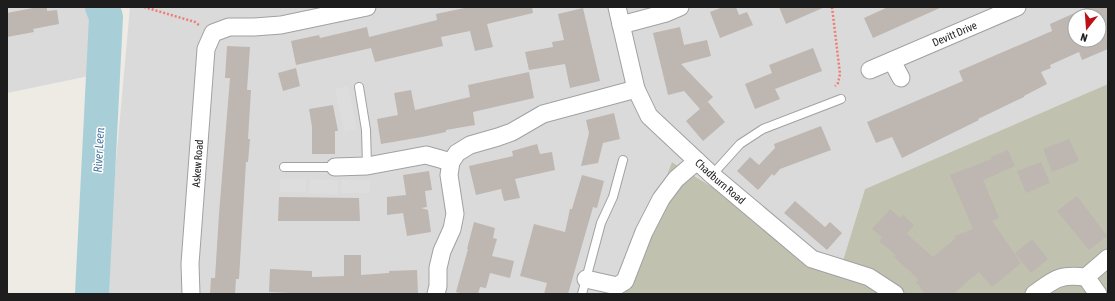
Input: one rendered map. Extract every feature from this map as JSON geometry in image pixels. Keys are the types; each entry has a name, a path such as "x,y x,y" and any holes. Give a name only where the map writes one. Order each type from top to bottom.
{"street":[{"path":"213,33 229,27 254,28 281,25 367,7"},
{"name":"Chadburn Road","path":"617,7 636,89 650,116 712,175 812,258 869,277 895,294"},
{"path":"620,25 666,13 680,7"},
{"name":"Devitt Drive","path":"870,70 1017,7"},
{"name":"Askew Road","path":"191,294 190,264 206,49 213,33"},
{"path":"892,61 901,78"},
{"path":"436,294 438,286 438,268 442,251 452,229 455,214 450,176 451,162 457,153 470,145 498,138 512,132 543,114 636,89"},
{"path":"335,167 367,166 426,155 451,162"},
{"path":"584,286 617,286 625,281 644,232 662,199 676,179 697,161"},
{"path":"1086,277 1108,258"},
{"path":"1034,294 1055,279 1071,275 1086,277 1098,294"}],"lane":[{"path":"359,87 366,130 367,166"},
{"path":"712,175 740,144 763,129 841,99"},
{"path":"584,286 600,223 613,197 623,160"},
{"path":"284,167 335,167"}],"path":[{"path":"144,7 195,22 213,33"},
{"path":"830,91 838,83 840,74 832,7"}],"shaded area":[{"path":"7,7 103,7 89,76 7,93"},
{"path":"130,7 1108,7 1108,84 865,189 841,267 673,162 624,294 104,294"},
{"path":"1108,84 1108,294 624,294 672,162 841,267 865,189"},
{"path":"348,86 357,129 344,132 335,89"},
{"path":"280,178 306,179 306,192 280,192"},
{"path":"310,179 338,180 337,194 309,193"},
{"path":"341,180 370,180 370,193 341,193"}],"building":[{"path":"38,7 47,7 47,11 57,10 59,24 33,29 34,32 7,37 7,13"},
{"path":"469,7 532,7 533,13 487,24 493,47 475,51 470,31 441,37 443,46 375,62 371,48 296,65 291,41 319,35 320,38 367,27 369,37 437,20 436,14"},
{"path":"723,7 736,7 739,15 747,12 753,25 720,38 710,12"},
{"path":"779,7 825,7 786,24"},
{"path":"888,7 942,7 873,38 864,18"},
{"path":"1108,7 1108,49 1082,60 1079,52 1050,65 1051,68 1041,72 1047,84 902,158 892,137 876,143 867,122 963,81 959,71 1052,31 1050,24 1067,16 1067,48 1107,48 1107,8 1086,8"},
{"path":"583,8 600,81 570,88 565,64 529,70 525,52 553,47 552,42 564,40 558,14"},
{"path":"680,27 684,45 707,40 711,56 681,64 713,97 700,109 684,91 668,95 653,33"},
{"path":"227,46 250,47 247,90 251,90 248,139 250,139 248,162 246,162 239,279 236,279 235,294 210,294 211,278 215,278 230,78 225,78"},
{"path":"813,48 822,71 775,89 780,99 755,109 745,84 772,73 769,65"},
{"path":"296,68 300,86 283,91 278,73"},
{"path":"529,72 534,98 473,112 475,125 446,130 446,132 422,137 381,144 377,119 398,115 394,93 411,90 415,110 470,97 468,85"},
{"path":"708,102 725,122 703,141 686,121"},
{"path":"333,105 338,131 335,131 335,154 312,154 312,127 309,109"},
{"path":"614,113 620,139 603,143 598,163 581,166 589,133 586,120"},
{"path":"821,126 831,150 780,169 774,176 772,174 758,190 737,171 750,157 759,165 775,148 774,144"},
{"path":"1069,139 1079,161 1052,172 1043,149"},
{"path":"537,144 540,154 552,152 555,170 515,179 520,198 504,201 501,189 476,195 469,166 513,156 512,151"},
{"path":"1008,150 1015,166 983,180 999,218 992,221 1021,263 992,287 979,272 953,294 925,294 916,282 919,280 894,257 896,255 879,241 882,237 872,229 890,209 900,218 903,215 914,225 907,234 933,257 956,238 955,236 973,229 950,175 992,159 991,157"},
{"path":"1041,162 1050,183 1026,193 1017,171"},
{"path":"429,171 432,190 425,191 427,207 421,208 428,210 431,232 407,236 403,213 387,215 387,197 406,195 403,175"},
{"path":"582,175 604,181 597,208 593,207 568,294 544,294 547,283 520,276 534,224 565,232 570,209 572,209"},
{"path":"1077,196 1107,236 1089,250 1057,211"},
{"path":"279,197 359,198 360,221 278,221"},
{"path":"795,201 825,227 830,222 842,233 827,250 784,213"},
{"path":"474,222 495,228 493,238 497,239 492,256 514,261 510,278 490,273 486,288 480,287 478,294 464,294 456,292"},
{"path":"1032,239 1048,259 1031,273 1015,253"},
{"path":"344,255 361,255 361,275 389,273 389,271 417,270 418,294 311,294 269,292 270,269 312,271 312,277 344,276"}],"waterway":[{"name":"River Leen","path":"92,294 106,17 102,7"}]}
